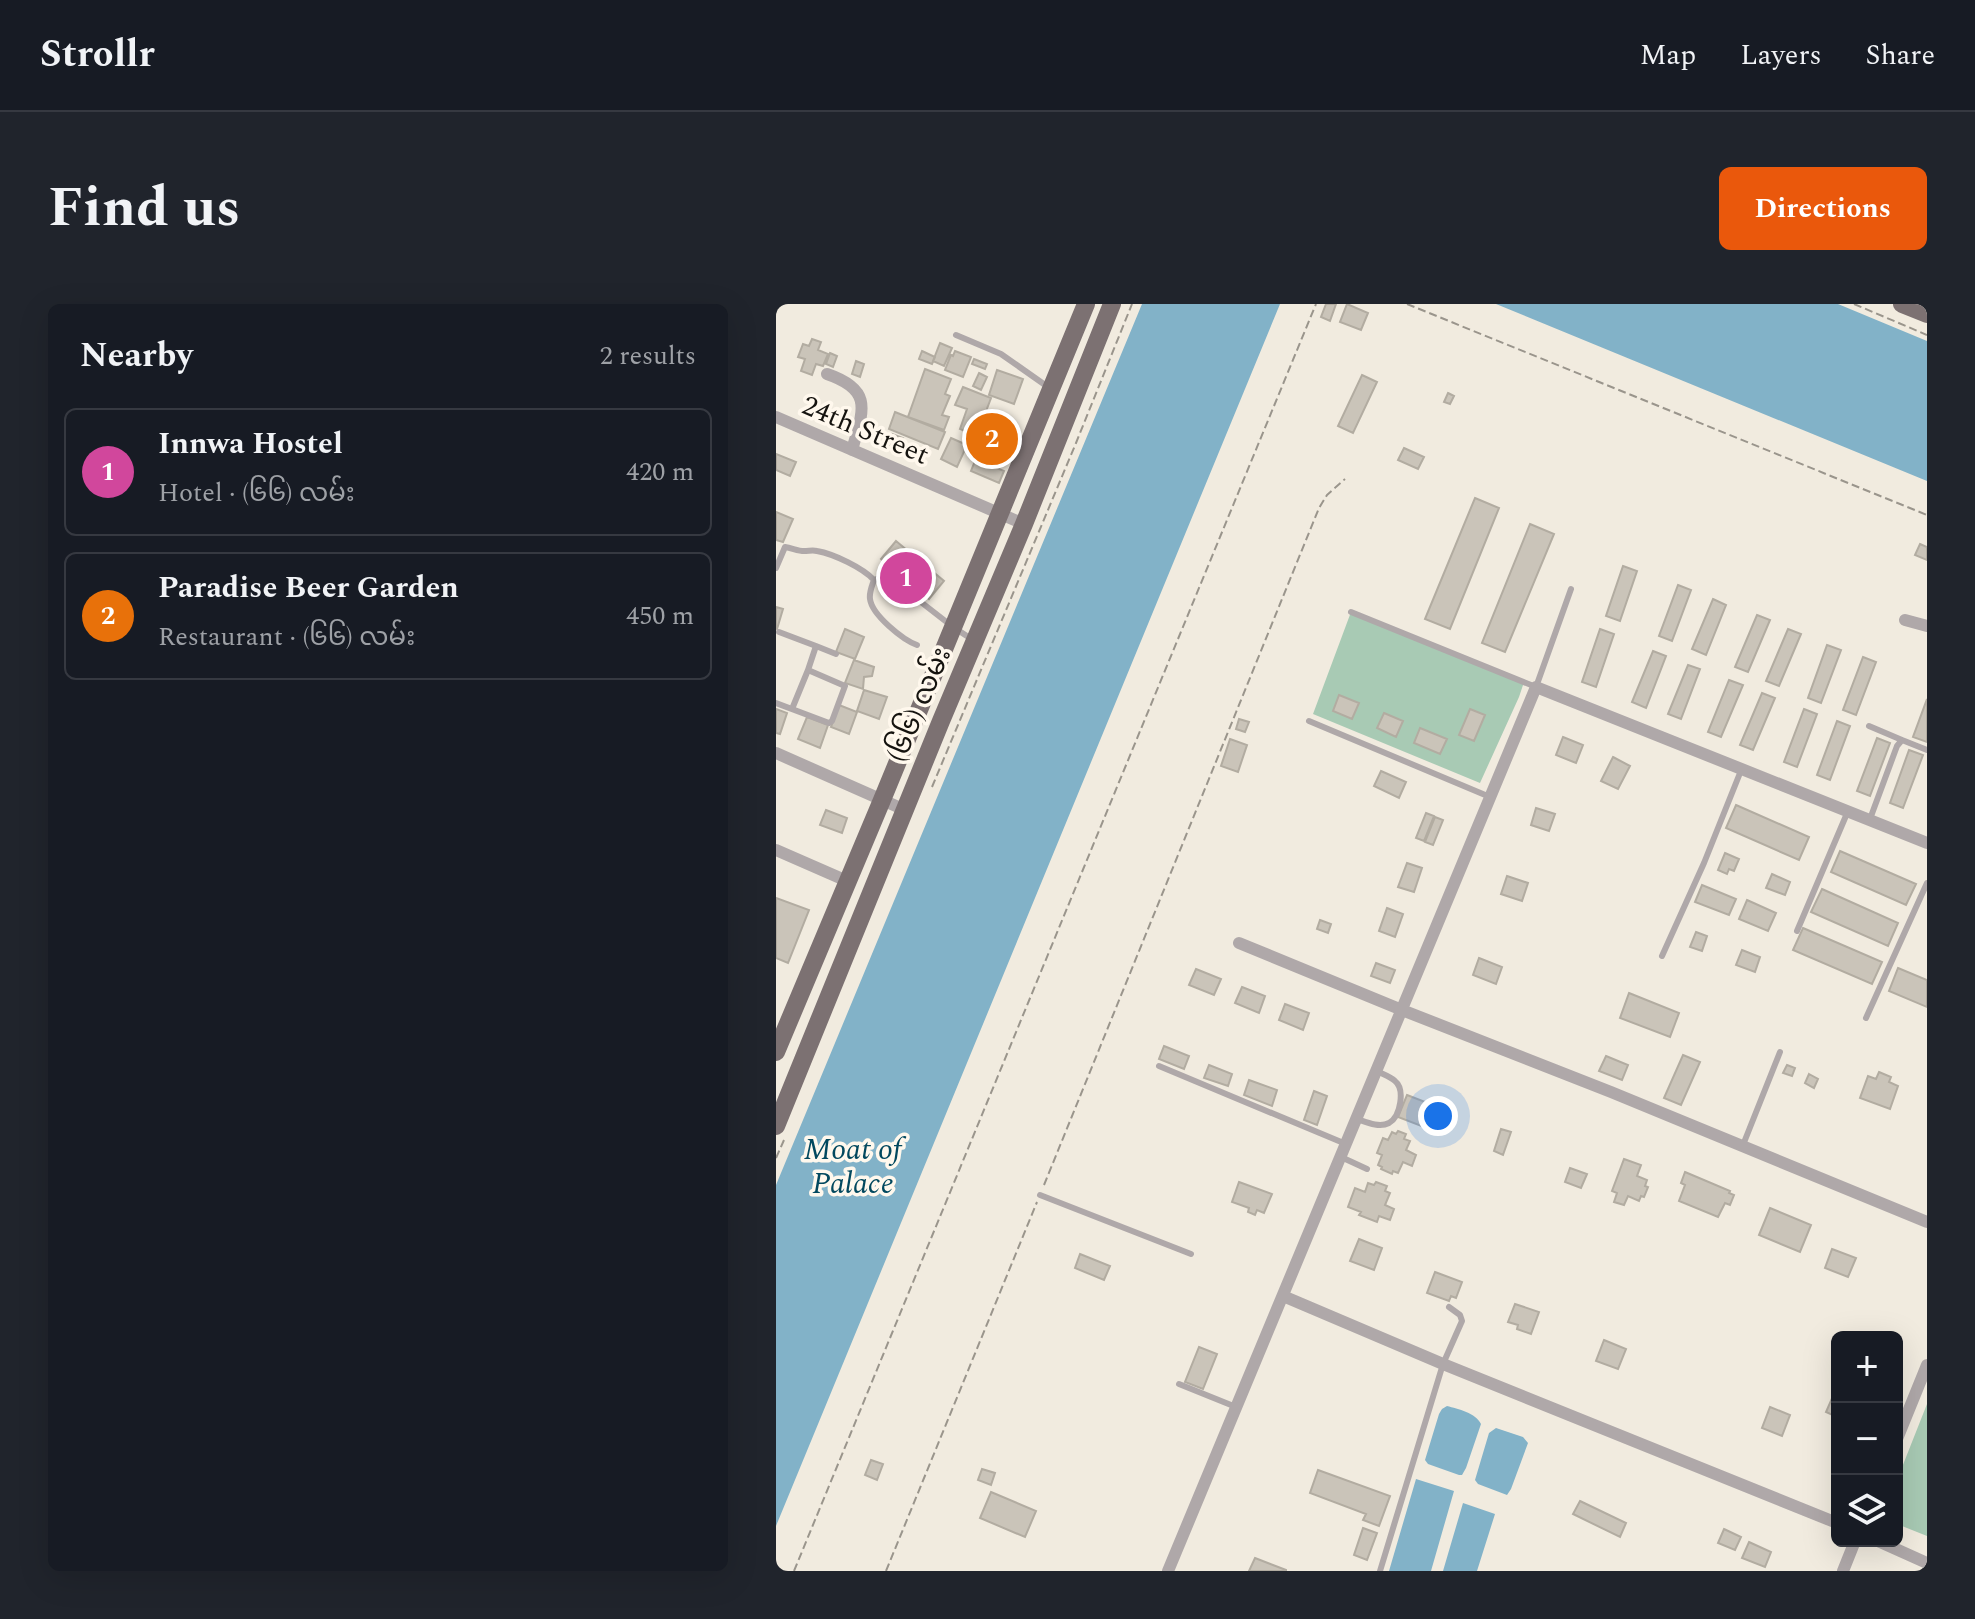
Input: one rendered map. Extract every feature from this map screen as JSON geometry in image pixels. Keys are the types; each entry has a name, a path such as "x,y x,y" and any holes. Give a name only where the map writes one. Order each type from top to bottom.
{"main road":[{"name":"(၆၆) လမ်း","path":"778,1040 882,800 1086,304"},
{"name":"(၆၆) လမ်း","path":"782,1128 905,810 1112,304"},
{"path":"1902,304 1927,314"}],"street":[{"path":"827,374 840,378 860,395 861,419 852,450"},
{"name":"24th Street","path":"776,417 1024,524"},
{"path":"1905,620 1927,626"},
{"path":"1168,1571 1536,687 1927,843"},
{"path":"776,753 905,810"},
{"path":"776,850 847,881"},
{"path":"1239,943 1927,1222"},
{"path":"1283,1296 1831,1521"},
{"path":"1903,1424 1927,1365"},
{"path":"1843,1571 1853,1547"},
{"path":"1891,1547 1927,1563"}],"lane":[{"path":"956,335 1001,354 1051,389"},
{"path":"776,568 785,547 791,547 837,558 867,572 874,580"},
{"path":"917,645 899,635 870,602 874,580 885,576 890,578 975,641"},
{"path":"1351,612 1536,687 1571,589"},
{"path":"779,632 836,654"},
{"path":"792,709 816,646"},
{"path":"776,703 825,722 832,721 845,686 808,670"},
{"path":"1309,721 1491,797"},
{"path":"1869,726 1927,750"},
{"path":"1870,819 1902,740"},
{"path":"1662,956 1742,768"},
{"path":"1797,931 1848,811"},
{"path":"1866,1018 1927,883"},
{"path":"1742,1146 1780,1052"},
{"path":"1159,1066 1346,1144"},
{"path":"1357,1119 1379,1125 1388,1124 1399,1106 1400,1088 1395,1081 1377,1071"},
{"path":"1341,1157 1367,1169"},
{"path":"1040,1195 1191,1254"},
{"path":"1380,1571 1443,1364 1462,1321 1460,1315 1449,1307"},
{"path":"1179,1384 1236,1407"}],"path":[{"path":"929,794 1132,304"},
{"path":"794,1571 1316,304"},
{"path":"1407,304 1927,515"},
{"path":"1854,304 1927,335"},
{"path":"886,1571 1319,508 1327,495 1345,479"},
{"path":"776,1158 782,1128"}],"green space":[{"path":"1351,612 1524,682 1480,783 1313,714"},
{"path":"1927,1404 1927,1536 1903,1526 1903,1465"}],"water":[{"name":"Moat of Palace","path":"1142,304 1280,304 776,1526 776,1185"},
{"path":"1496,304 1838,304 1927,341 1927,481"},
{"path":"1447,1406 1471,1414 1481,1424 1462,1475 1428,1464 1425,1460 1439,1414"},
{"path":"1496,1428 1523,1437 1528,1443 1507,1495 1475,1480 1489,1433"},
{"path":"1416,1479 1454,1491 1431,1571 1389,1571"},
{"path":"1463,1503 1495,1514 1477,1571 1443,1571"}],"building":[{"path":"1326,304 1336,304 1330,321 1321,317"},
{"path":"1347,304 1368,313 1361,330 1340,322"},
{"path":"812,339 821,342 818,350 828,354 823,366 816,364 812,375 801,371 805,359 798,357 803,344 809,346"},
{"path":"940,343 952,348 944,366 933,361"},
{"path":"922,351 935,357 932,364 919,359"},
{"path":"955,351 971,357 963,377 945,370"},
{"path":"830,353 837,356 833,367 826,364"},
{"path":"974,359 987,364 985,369 972,364"},
{"path":"856,361 864,364 860,377 852,374"},
{"path":"925,369 951,379 945,394 950,396 942,415 949,417 944,430 908,417"},
{"path":"997,370 1023,379 1014,404 989,395"},
{"path":"979,373 987,377 981,390 973,386"},
{"path":"1362,375 1377,382 1353,433 1338,426"},
{"path":"963,387 991,398 974,435 960,429 967,409 955,405"},
{"path":"1448,393 1454,396 1450,404 1444,402"},
{"path":"895,412 945,432 938,449 889,429"},
{"path":"892,434 903,438 899,449 888,444"},
{"path":"951,438 967,445 957,467 941,459"},
{"path":"1404,448 1424,457 1418,469 1398,460"},
{"path":"979,451 998,458 994,467 1004,471 999,483 971,471"},
{"path":"776,454 796,462 790,476 776,470"},
{"path":"1475,498 1499,508 1450,629 1425,619"},
{"path":"776,512 793,519 783,542 776,540"},
{"path":"1530,524 1554,534 1505,652 1482,643"},
{"path":"896,541 944,581 929,599 913,586 906,594 892,582 898,574 881,559"},
{"path":"1920,544 1927,547 1927,560 1915,555"},
{"path":"1623,566 1637,571 1620,621 1606,616"},
{"path":"1678,585 1691,590 1672,641 1659,636"},
{"path":"1713,599 1726,605 1706,655 1692,649"},
{"path":"776,607 783,609 777,629 776,628"},
{"path":"1757,615 1770,620 1748,672 1735,667"},
{"path":"845,629 864,637 855,659 836,652"},
{"path":"1600,629 1614,634 1596,687 1582,682"},
{"path":"1788,629 1801,634 1779,686 1766,681"},
{"path":"1827,645 1841,650 1821,703 1808,698"},
{"path":"1653,651 1666,656 1646,708 1632,702"},
{"path":"1863,657 1876,662 1856,715 1843,710"},
{"path":"854,660 874,667 872,676 864,677 863,689 845,683"},
{"path":"1688,665 1700,669 1681,719 1668,714"},
{"path":"1729,680 1743,685 1721,737 1708,732"},
{"path":"864,690 887,697 879,719 857,711"},
{"path":"1762,693 1775,698 1753,750 1740,745"},
{"path":"1339,695 1359,703 1352,719 1333,711"},
{"path":"1927,699 1927,742 1913,737"},
{"path":"839,705 857,712 849,734 831,727"},
{"path":"776,709 787,713 780,734 776,733"},
{"path":"1470,709 1485,715 1474,741 1459,735"},
{"path":"1804,709 1817,714 1797,767 1784,762"},
{"path":"1384,713 1403,721 1396,737 1377,728"},
{"path":"807,717 828,725 820,748 798,739"},
{"path":"1239,719 1249,722 1245,732 1236,729"},
{"path":"1837,721 1850,726 1830,780 1817,775"},
{"path":"1420,728 1447,739 1440,754 1414,743"},
{"path":"1563,737 1583,745 1576,763 1556,755"},
{"path":"1877,738 1890,743 1870,796 1857,791"},
{"path":"1230,739 1247,745 1238,772 1221,766"},
{"path":"1909,750 1923,755 1903,808 1890,803"},
{"path":"1613,757 1630,766 1618,789 1601,781"},
{"path":"1381,771 1406,782 1399,798 1374,786"},
{"path":"1736,805 1809,837 1799,860 1726,828"},
{"path":"1536,808 1555,814 1549,831 1531,825"},
{"path":"826,810 847,818 842,833 820,825"},
{"path":"1426,813 1434,816 1424,841 1416,838"},
{"path":"1435,817 1443,820 1433,845 1425,842"},
{"path":"1840,851 1916,884 1906,905 1831,872"},
{"path":"1725,853 1739,859 1734,871 1729,869 1727,874 1718,870"},
{"path":"1407,863 1422,868 1414,892 1398,887"},
{"path":"1772,874 1790,882 1785,895 1766,888"},
{"path":"1507,876 1528,883 1522,901 1501,894"},
{"path":"1702,885 1736,899 1729,915 1695,902"},
{"path":"1822,889 1898,923 1888,946 1811,912"},
{"path":"776,898 809,910 788,963 776,958"},
{"path":"1747,900 1776,913 1768,931 1739,919"},
{"path":"1387,908 1403,914 1395,937 1379,931"},
{"path":"1320,920 1331,924 1328,933 1317,929"},
{"path":"1803,928 1882,962 1872,984 1793,950"},
{"path":"1696,932 1707,936 1702,951 1690,947"},
{"path":"1742,950 1760,957 1755,972 1736,965"},
{"path":"1479,958 1502,967 1496,984 1473,975"},
{"path":"1376,963 1395,970 1390,983 1371,976"},
{"path":"1898,968 1927,980 1927,1007 1889,991"},
{"path":"1196,969 1221,979 1214,995 1189,985"},
{"path":"1242,987 1265,996 1259,1013 1235,1003"},
{"path":"1629,993 1679,1013 1670,1037 1620,1018"},
{"path":"1285,1004 1309,1013 1303,1030 1279,1020"},
{"path":"1164,1046 1189,1056 1184,1069 1159,1059"},
{"path":"1683,1055 1700,1062 1681,1105 1664,1098"},
{"path":"1606,1056 1628,1065 1622,1080 1599,1071"},
{"path":"1209,1065 1232,1074 1228,1086 1204,1078"},
{"path":"1787,1065 1795,1068 1792,1076 1783,1073"},
{"path":"1879,1072 1891,1077 1889,1082 1898,1086 1890,1109 1860,1098 1868,1076 1876,1079"},
{"path":"1809,1074 1818,1079 1814,1088 1805,1083"},
{"path":"1249,1080 1277,1090 1272,1106 1244,1095"},
{"path":"1314,1091 1327,1096 1317,1125 1304,1120"},
{"path":"1407,1095 1433,1105 1424,1127 1398,1117"},
{"path":"1501,1129 1511,1132 1503,1155 1494,1151"},
{"path":"1398,1131 1406,1134 1404,1139 1410,1141 1406,1150 1416,1155 1412,1166 1403,1162 1398,1173 1393,1171 1392,1174 1378,1165 1382,1155 1377,1153 1383,1138 1388,1140 1392,1132 1396,1134"},
{"path":"1624,1159 1641,1165 1637,1176 1647,1180 1645,1186 1648,1187 1639,1201 1628,1196 1624,1205 1614,1202 1617,1193 1612,1191"},
{"path":"1570,1168 1587,1174 1581,1188 1565,1182"},
{"path":"1685,1172 1734,1195 1730,1205 1725,1203 1718,1217 1679,1201 1685,1185 1681,1183"},
{"path":"1239,1182 1272,1194 1264,1213 1257,1210 1255,1215 1248,1212 1249,1208 1232,1202"},
{"path":"1376,1182 1387,1186 1385,1191 1390,1193 1385,1205 1394,1209 1390,1220 1379,1216 1377,1222 1348,1207 1355,1188 1365,1192 1368,1183 1374,1185"},
{"path":"1770,1208 1811,1225 1800,1252 1759,1235"},
{"path":"1359,1239 1382,1248 1374,1270 1350,1261"},
{"path":"1832,1249 1856,1258 1848,1277 1825,1268"},
{"path":"1080,1254 1110,1266 1104,1280 1075,1268"},
{"path":"1435,1272 1462,1282 1456,1298 1451,1296 1449,1301 1427,1293"},
{"path":"1515,1304 1539,1312 1531,1334 1508,1322"},
{"path":"1604,1340 1626,1349 1618,1369 1596,1361"},
{"path":"1199,1347 1217,1354 1203,1389 1185,1382"},
{"path":"1770,1407 1790,1415 1782,1436 1762,1428"},
{"path":"871,1460 883,1464 877,1480 865,1475"},
{"path":"982,1469 995,1473 991,1485 978,1480"},
{"path":"1318,1470 1390,1496 1379,1526 1363,1520 1366,1514 1310,1493"},
{"path":"991,1492 1036,1511 1025,1537 980,1518"},
{"path":"1580,1501 1626,1523 1620,1537 1573,1514"},
{"path":"1363,1528 1377,1533 1367,1560 1354,1555"},
{"path":"1724,1529 1741,1537 1735,1550 1718,1543"},
{"path":"1749,1542 1771,1552 1765,1567 1742,1558"},
{"path":"1255,1558 1286,1570 1286,1571 1249,1571"}],"place":[{"name":"Paradise Beer Garden","path":"992,439"},
{"name":"Innwa Hostel","path":"906,578"}]}
